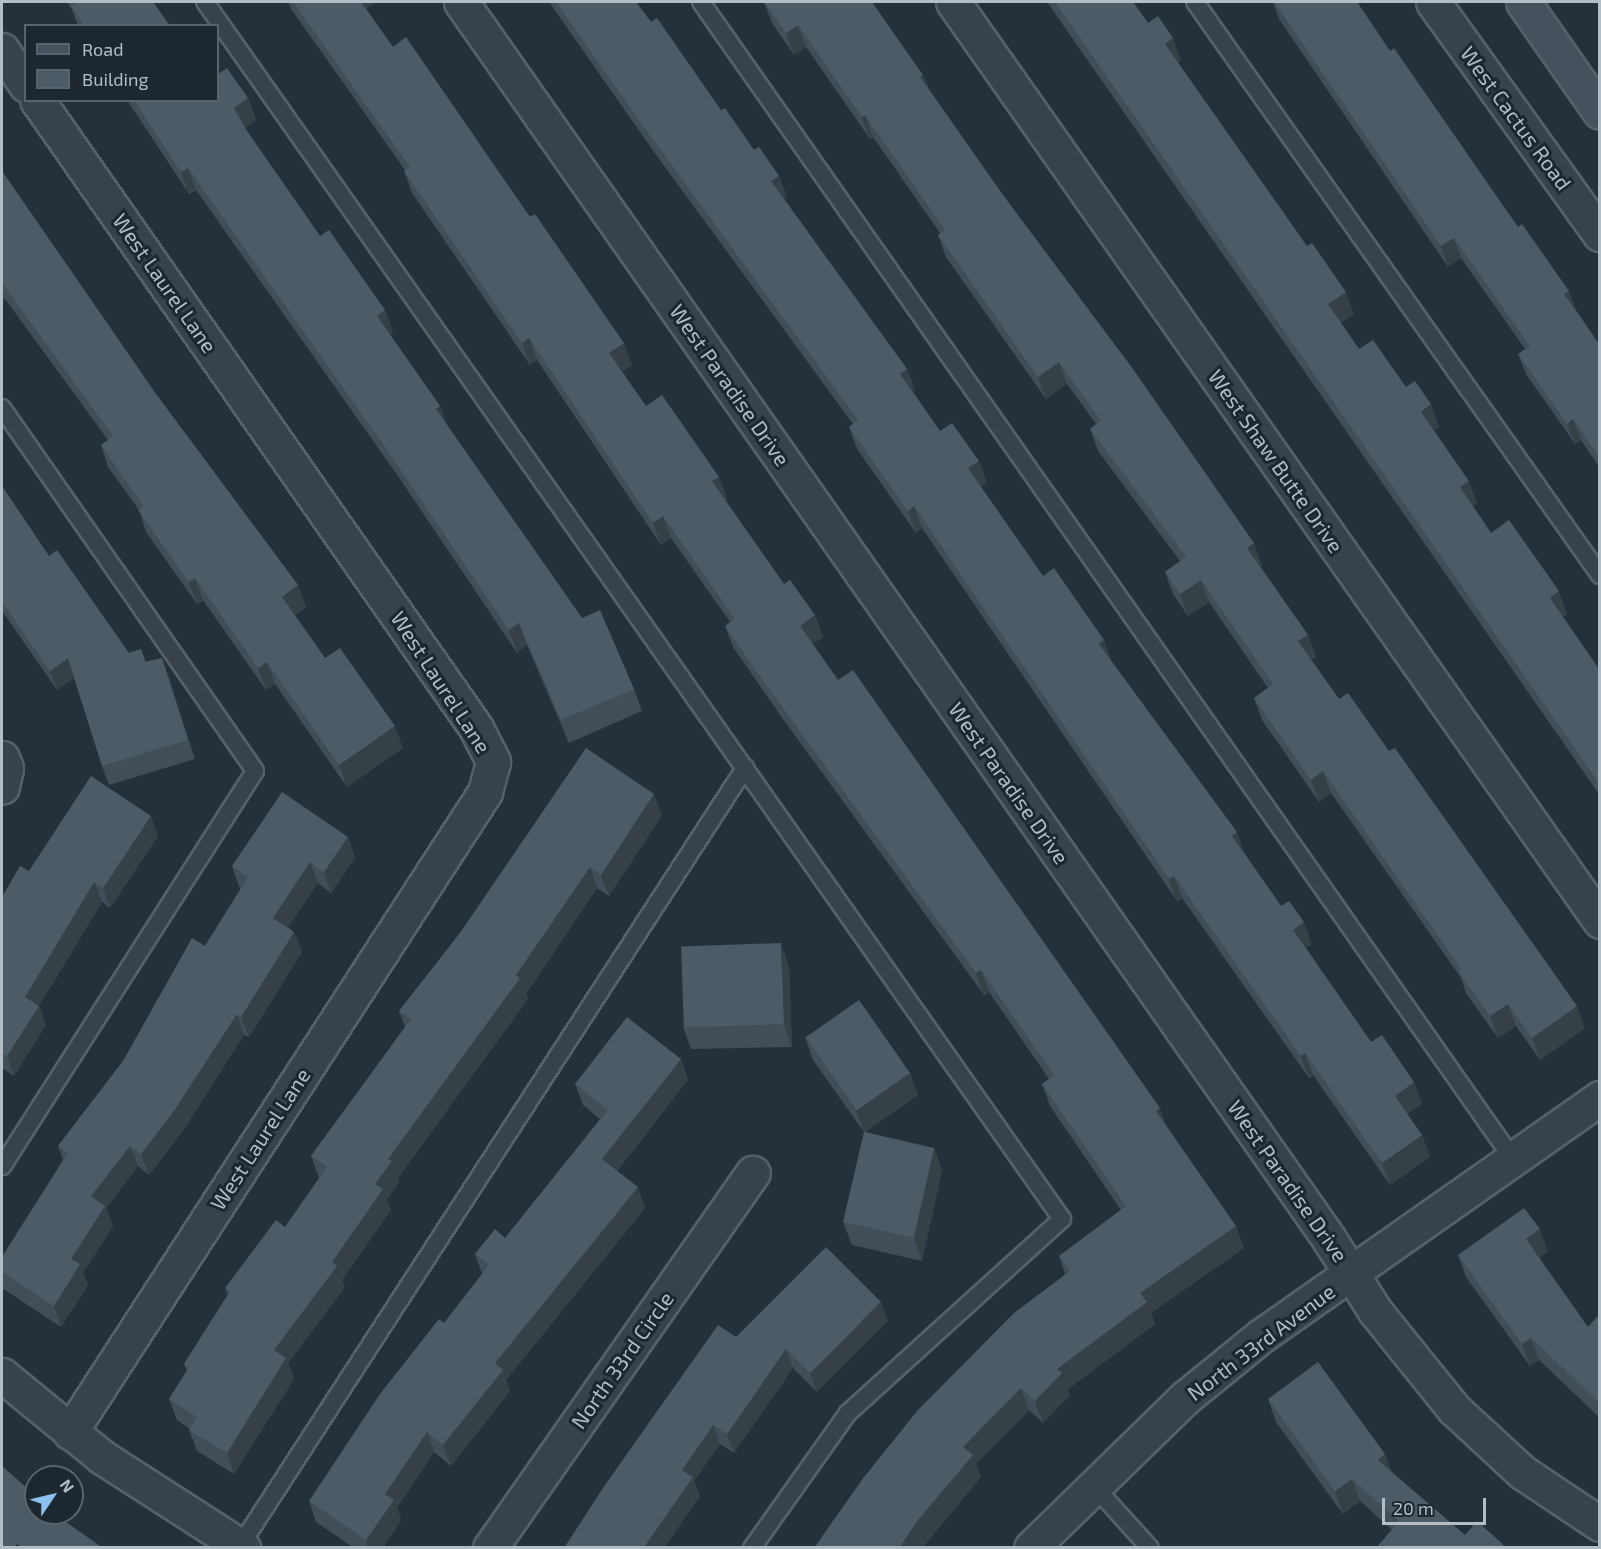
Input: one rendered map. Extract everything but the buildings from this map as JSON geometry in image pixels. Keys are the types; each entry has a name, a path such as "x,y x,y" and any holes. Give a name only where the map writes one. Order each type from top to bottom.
{"main road":[{"path":"1523,2 1599,112"}],"street":[{"name":"West Paradise Drive","path":"460,2 1352,1274 1375,1311 1454,1409 1522,1472 1599,1524"},
{"name":"West Shaw Butte Drive","path":"953,2 1599,921"},
{"name":"West Cactus Road","path":"1433,2 1599,234"},
{"path":"2,51 24,82"},
{"name":"West Laurel Lane","path":"38,102 476,728 493,762 485,792 70,1432"},
{"path":"2,758 6,768 2,787"},
{"name":"North 33rd Avenue","path":"1031,1548 1093,1485 1186,1397 1236,1356 1599,1098"},
{"name":"North 33rd Circle","path":"490,1548 753,1173"},
{"path":"2,1374 102,1457 241,1547"}],"lane":[{"path":"205,2 1062,1219 848,1413 752,1548"},
{"path":"701,2 1513,1159"},
{"path":"1195,2 1599,575"},
{"path":"2,408 255,771 2,1166"},
{"path":"241,1547 745,768"},
{"path":"1093,1485 1150,1548"}]}
